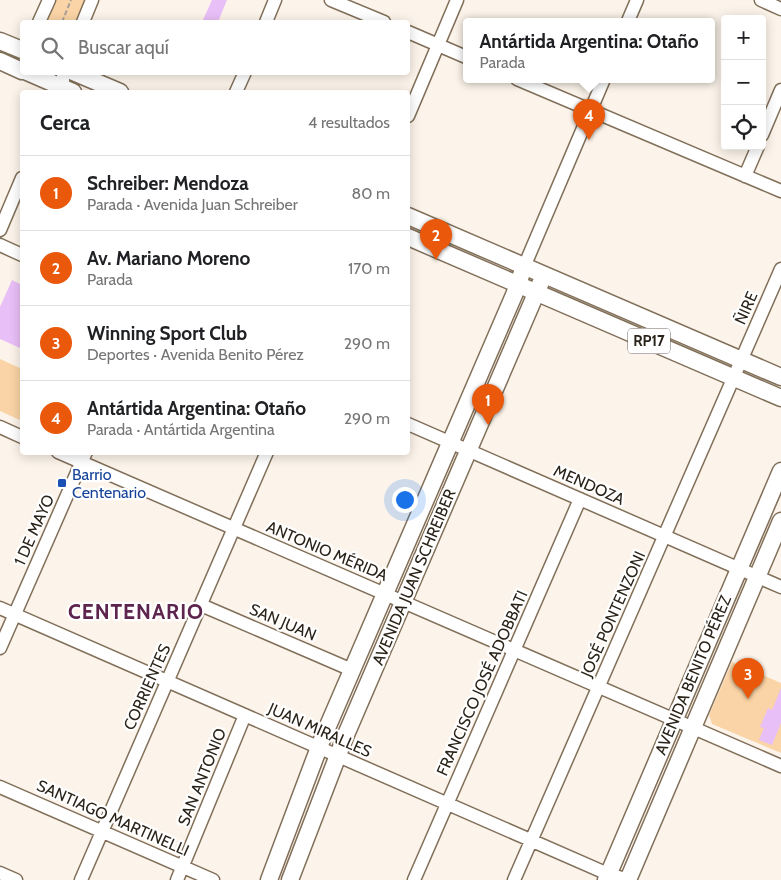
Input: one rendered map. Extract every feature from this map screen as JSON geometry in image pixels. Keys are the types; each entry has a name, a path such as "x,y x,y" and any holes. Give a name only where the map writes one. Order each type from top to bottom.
{"main road":[{"path":"0,41 20,49"},
{"path":"0,61 20,69"},
{"path":"33,75 65,86"},
{"path":"81,75 115,90"},
{"name":"RP17","path":"410,217 781,377"},
{"name":"RP17","path":"410,238 781,398"},
{"name":"AVENIDA JUAN SCHREIBER","path":"269,880 319,747 524,267"},
{"name":"AVENIDA JUAN SCHREIBER","path":"290,880 338,756 544,275"},
{"name":"AVENIDA BENITO PÉREZ","path":"607,877 781,471"},
{"name":"AVENIDA BENITO PÉREZ","path":"628,880 781,522"}],"street":[{"path":"40,20 49,0"},
{"path":"84,20 92,0"},
{"path":"267,20 275,0"},
{"path":"331,0 379,20"},
{"path":"410,111 457,0"},
{"path":"629,18 638,0"},
{"path":"761,0 781,8"},
{"path":"410,33 463,56"},
{"path":"237,90 244,75"},
{"path":"526,83 781,191"},
{"path":"524,267 602,83"},
{"path":"766,126 781,90"},
{"path":"745,176 756,150"},
{"path":"0,230 20,183"},
{"path":"0,245 20,254"},
{"name":"ÑIRE","path":"741,360 781,269"},
{"name":"JOSÉ PONTENZONI","path":"514,880 741,360"},
{"name":"MENDOZA","path":"410,425 781,587"},
{"path":"0,427 20,436"},
{"name":"ANTONIO MÉRIDA","path":"70,455 83,458 234,529 781,766"},
{"name":"CORRIENTES","path":"81,880 266,455"},
{"name":"1 DE MAYO","path":"0,648 83,458"},
{"name":"FRANCISCO JOSÉ ADOBBATI","path":"414,880 580,499"},
{"name":"SAN JUAN","path":"201,605 352,670"},
{"name":"JUAN MIRALLES","path":"0,608 531,840 607,877 628,880"},
{"name":"SAN ANTONIO","path":"177,880 245,715"},
{"name":"SANTIAGO MARTINELLI","path":"0,787 213,880"},
{"path":"0,873 16,880"}],"path":[{"path":"63,20 71,0"}],"shaded area":[{"path":"56,0 86,0 77,20 47,20"},
{"path":"0,359 20,368 20,420 0,411"},
{"path":"732,662 781,683 781,753 712,724 709,715"}],"building":[{"path":"212,0 227,0 219,20 203,20"},
{"path":"12,280 20,284 20,348 0,339 0,307"},
{"path":"781,688 781,723 772,745 759,740 764,728 760,727 768,708 772,710"}],"place":[{"name":"Antártida Argentina: Otaño","path":"589,140"},
{"name":"Av. Mariano Moreno","path":"436,260"},
{"name":"Schreiber: Mendoza","path":"488,425"},
{"name":"Barrio Centenario","path":"62,483"},
{"name":"Winning Sport Club","path":"748,699"}],"district":[{"name":"CENTENARIO","path":"136,611"}]}
